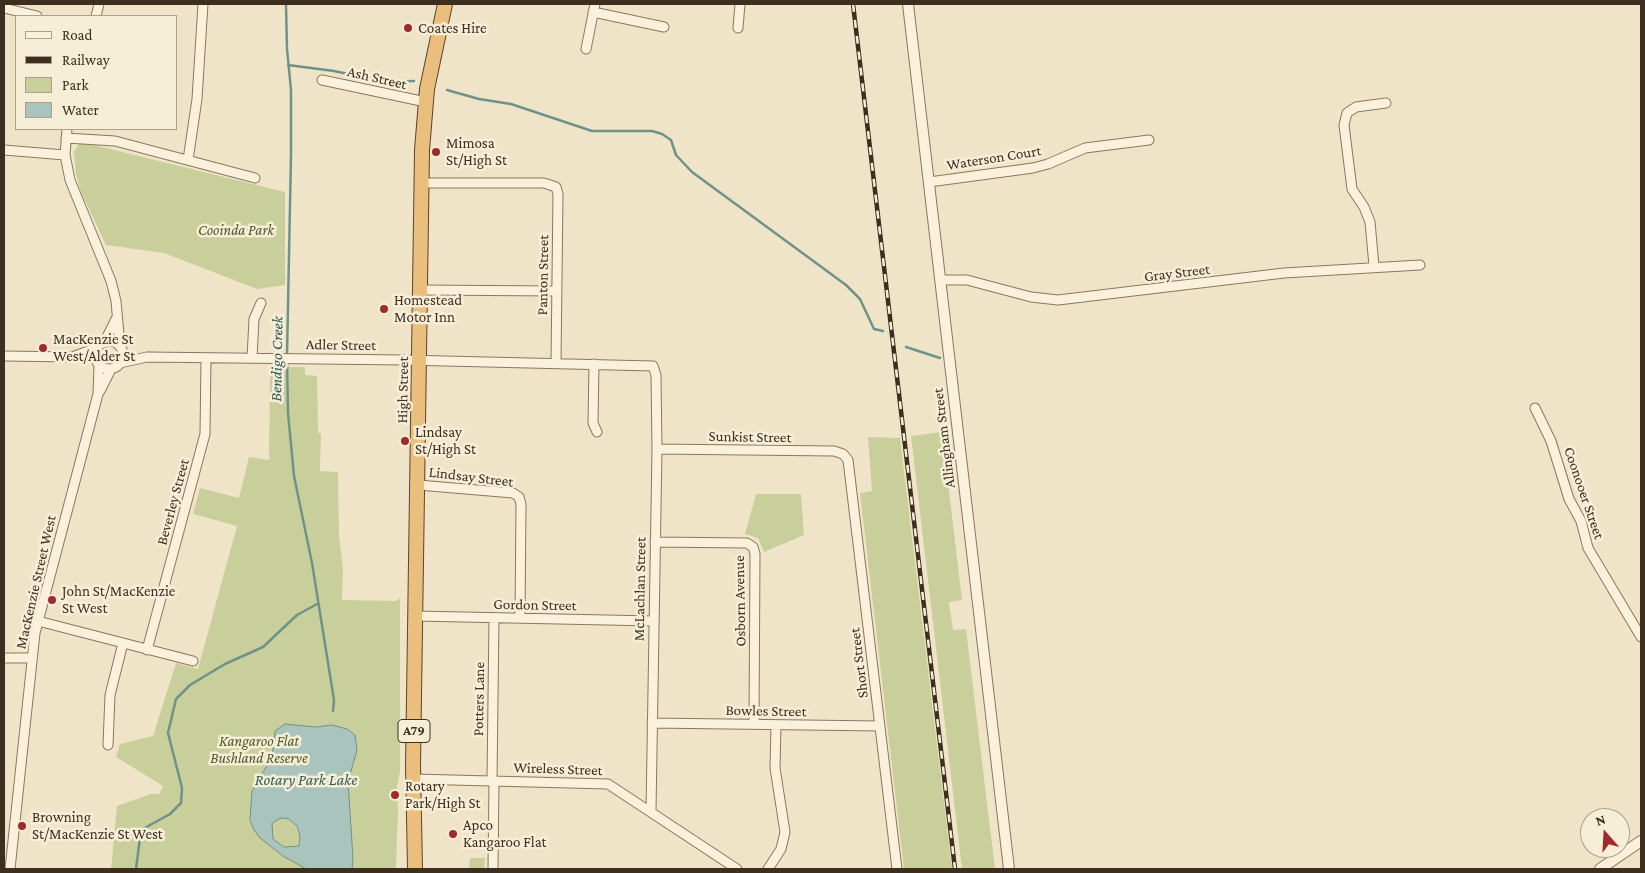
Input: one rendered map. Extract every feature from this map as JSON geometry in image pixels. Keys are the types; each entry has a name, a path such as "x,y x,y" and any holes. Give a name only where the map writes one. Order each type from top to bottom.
{"highway":[{"name":"High Street","path":"415,869 413,779 421,182 426,102 445,4"}],"street":[{"path":"188,160 197,99 203,4"},
{"path":"738,28 740,4"},
{"name":"Allingham Street","path":"908,4 1009,869"},
{"path":"4,8 33,15"},
{"path":"586,49 594,8 664,27"},
{"name":"Ash Street","path":"322,80 426,102"},
{"path":"1374,266 1370,222 1364,207 1352,189 1344,118 1352,110 1386,103"},
{"path":"4,356 72,357 111,369 120,363 122,358 111,281 74,195 65,154 66,134 115,141 255,178"},
{"name":"Waterson Court","path":"929,182 1032,168 1048,164 1085,148 1149,140"},
{"path":"4,150 65,154"},
{"name":"Panton Street","path":"421,182 544,183 556,187 558,194 556,364"},
{"name":"Gray Street","path":"940,280 966,280 1031,297 1058,300 1284,273 1374,266 1420,265"},
{"path":"420,290 557,291"},
{"path":"252,358 254,319 261,303"},
{"path":"98,364 95,354 117,318"},
{"path":"72,357 113,342 121,348"},
{"name":"Adler Street","path":"121,348 147,357"},
{"name":"Adler Street","path":"120,363 147,357 648,365 654,367"},
{"name":"Beverley Street","path":"147,650 205,434 206,358"},
{"name":"MacKenzie Street West","path":"98,364 98,394"},
{"path":"594,364 593,423 597,432"},
{"name":"McLachlan Street","path":"652,812 656,449 656,375 654,367"},
{"name":"MacKenzie Street West","path":"10,869 8,852 38,620 98,394 111,369"},
{"name":"Coonooer Street","path":"1534,408 1551,441 1568,500 1581,521 1588,548 1641,638"},
{"name":"Sunkist Street","path":"656,449 829,451 843,454"},
{"name":"Short Street","path":"843,454 849,463 897,869"},
{"name":"Lindsay Street","path":"418,485 513,493 519,497 520,618"},
{"name":"Osborn Avenue","path":"655,542 747,543 753,547 755,554 754,724"},
{"name":"Gordon Street","path":"416,616 654,621"},
{"name":"Potters Lane","path":"493,869 494,618"},
{"path":"38,620 193,661"},
{"path":"108,745 110,696 123,643"},
{"path":"4,658 32,658"},
{"name":"Bowles Street","path":"652,723 880,726"},
{"path":"768,869 781,850 785,832 775,768 776,725"},
{"name":"Wireless Street","path":"413,779 600,782 615,787 737,869"},
{"path":"1600,869 1641,842"}],"green space":[{"name":"Cooinda Park","path":"79,144 90,144 285,192 285,285 257,289 164,253 106,245 81,192 76,174 74,152"},
{"name":"Kangaroo Flat Bushland Reserve","path":"270,367 305,367 305,375 317,376 318,433 321,433 320,471 338,472 339,536 343,568 342,600 396,601 400,598 400,771 395,797 397,797 398,811 396,869 111,869 117,806 151,794 159,794 163,786 116,757 120,744 153,736 176,663 198,669 237,526 193,514 200,488 239,498 249,457 269,460"},
{"path":"942,432 962,600 949,602 953,630 966,629 995,869 962,869 911,436"},
{"path":"868,437 900,438 952,869 904,869 860,493 872,491"},
{"path":"756,494 801,494 804,535 764,552 758,538 745,534"},
{"path":"470,858 485,858 484,869 469,869"}],"water":[{"name":"Rotary Park Lake","path":"285,724 315,727 332,725 347,729 355,735 357,750 348,782 353,858 352,869 306,869 283,856 259,837 253,828 250,820 252,791 272,757 275,731","holes":["281,818 289,819 297,826 300,836 299,846 284,847 273,839 272,823"]}],"waterway":[{"name":"Bendigo Creek","path":"286,4 287,49 291,90 287,356"},
{"path":"288,65 334,71 386,82 414,81"},
{"path":"447,90 479,99 511,104 592,131 652,131 662,134 671,140 676,155 692,172 846,285 860,299 874,329 883,331"},
{"path":"906,347 940,358"},
{"name":"Bendigo Creek","path":"287,362 288,413 294,476 312,563 334,700 333,711"},
{"path":"136,869 141,830 170,814 181,803 182,788 168,733 176,699 190,685 225,664 263,647 297,615 317,604"}],"railway":[{"path":"853,4 955,869"}],"place":[{"name":"Coates Hire","path":"408,28"},
{"name":"Mimosa St/High St","path":"436,152"},
{"name":"Homestead Motor Inn","path":"384,309"},
{"name":"MacKenzie St West/Alder St","path":"43,348"},
{"name":"Lindsay St/High St","path":"405,441"},
{"name":"John St/MacKenzie St West","path":"52,600"},
{"name":"Rotary Park/High St","path":"395,795"},
{"name":"Browning St/MacKenzie St West","path":"22,826"},
{"name":"Apco Kangaroo Flat","path":"453,834"}]}
